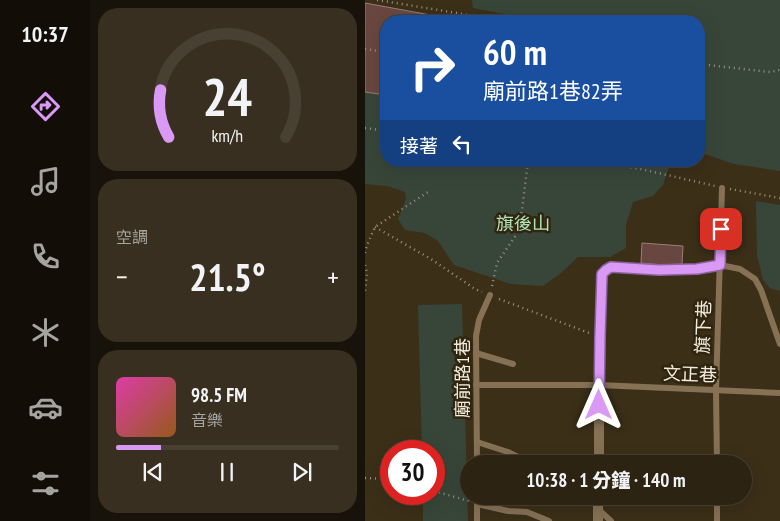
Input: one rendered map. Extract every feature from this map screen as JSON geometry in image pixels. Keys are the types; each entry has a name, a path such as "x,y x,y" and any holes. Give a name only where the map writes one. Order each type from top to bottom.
{"street":[{"path":"599,385 599,455"},
{"path":"598,505 598,521"}],"lane":[{"name":"旗下巷","path":"717,455 716,390 722,188"},
{"path":"599,385 602,274 611,267 659,270 697,269 720,265 740,269 755,279 761,290 780,344"},
{"name":"廟前路1巷","path":"477,455 476,336 479,320 490,295"},
{"path":"476,352 513,364"},
{"name":"文正巷","path":"476,385 599,385 780,393"},
{"path":"477,442 514,455"},
{"path":"477,505 477,521"},
{"path":"481,505 508,511 527,512 549,521"},
{"path":"717,505 717,521"},
{"path":"598,509 611,521"}],"path":[{"path":"377,0 469,15"},
{"path":"365,49 380,51"},
{"path":"705,65 771,72 780,70"},
{"path":"365,128 380,130"},
{"path":"490,295 497,263 518,232 527,167"},
{"path":"628,167 722,188 780,198"},
{"path":"365,253 375,227 431,190"},
{"path":"375,227 431,259 475,289 600,336"},
{"path":"365,265 365,291"},
{"path":"365,478 380,479"},
{"path":"445,494 460,499"}],"green space":[{"path":"472,0 780,0 780,171 734,164 705,154 705,15 510,15 473,8"},
{"name":"旗後山","path":"365,92 380,94 380,167 669,167 663,185 653,196 633,202 626,225 626,248 610,257 578,257 543,286 511,284 454,265 438,241 425,233 405,230 398,219 406,199 405,192 387,186 365,184"},
{"path":"756,201 780,205 780,291 770,288 763,280 757,255"},
{"path":"462,304 466,455 460,455 460,505 468,505 468,521 423,521 423,505 445,505 445,440 422,440 418,305"}],"building":[{"path":"365,3 431,15 380,15 380,94 365,92"},
{"path":"642,243 683,246 682,264 641,263"}],"route":[{"path":"599,405 602,274 611,267 659,270 697,269 720,265 721,229"}]}
